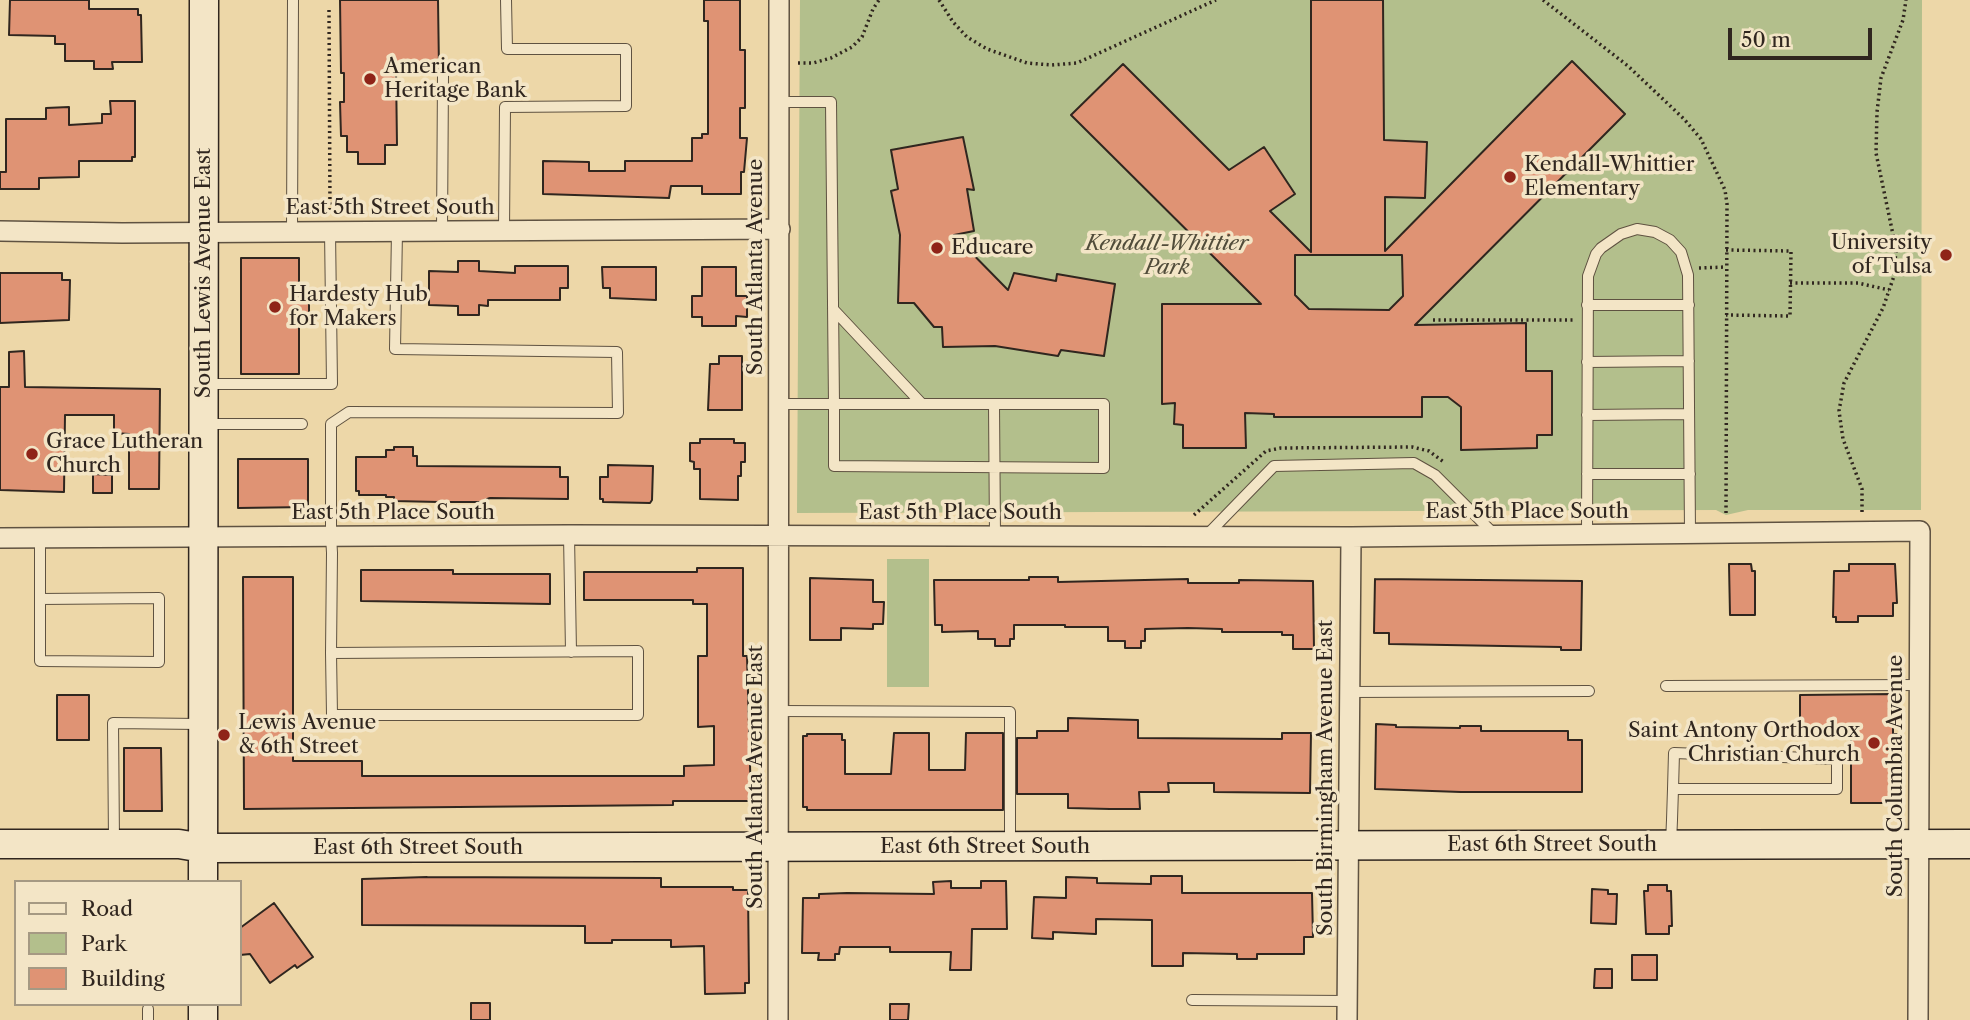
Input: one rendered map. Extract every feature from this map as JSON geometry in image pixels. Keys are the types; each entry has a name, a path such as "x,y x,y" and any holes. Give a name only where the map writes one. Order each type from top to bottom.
{"street":[{"name":"South Lewis Avenue East","path":"203,880 204,0"},
{"name":"South Atlanta Avenue","path":"779,0 779,535"},
{"name":"East 5th Street South","path":"0,231 122,233 780,229"},
{"name":"East 5th Place South","path":"0,538 331,535 1351,537 1920,531"},
{"name":"South Columbia Avenue","path":"1918,1020 1920,531"},
{"name":"South Atlanta Avenue East","path":"778,1020 779,535"},
{"name":"South Birmingham Avenue East","path":"1347,1010 1351,537"},
{"name":"East 6th Street South","path":"0,844 179,844 203,848 779,848 1970,844"}],"lane":[{"path":"292,230 293,0"},
{"path":"504,230 505,107 626,106 626,49 507,49 506,0"},
{"path":"442,231 443,76"},
{"path":"779,102 831,102 834,404 834,466 1104,468 1104,404 994,404 922,404 834,404 779,404"},
{"path":"1587,534 1588,276 1596,254 1607,242 1637,229 1670,240 1681,252 1687,268 1690,533"},
{"path":"204,384 332,384 330,231"},
{"path":"331,653 638,651 638,715 332,715 331,653 331,424 349,412 618,413 617,352 395,349 397,231"},
{"path":"1587,305 1689,305"},
{"path":"833,309 922,404"},
{"path":"1587,362 1689,361"},
{"path":"994,404 995,536"},
{"path":"1587,415 1689,414"},
{"path":"204,424 302,424"},
{"path":"1205,536 1274,466 1414,463 1435,475 1495,535"},
{"path":"1587,474 1690,474"},
{"path":"569,535 570,652"},
{"path":"40,538 40,599 40,661 159,662 159,598 40,599"},
{"path":"1666,686 1919,685"},
{"path":"1348,692 1589,691"},
{"path":"779,711 1010,712 1010,847"},
{"path":"114,844 113,723 203,724"},
{"path":"1671,844 1674,753 1837,759 1837,789 1673,789"},
{"path":"1192,1000 1347,1010"}],"path":[{"path":"796,63 813,63 831,58 852,47 862,37 879,0"},
{"path":"939,0 953,22 967,37 987,49 1027,63 1052,65 1077,63 1216,0"},
{"path":"1542,0 1656,90 1702,139 1725,190 1726,515"},
{"path":"1862,514 1862,489 1846,449 1841,428 1841,397 1844,383 1883,308 1894,276 1896,249 1876,153 1877,112 1881,78 1903,20 1906,0"},
{"path":"329,10 330,209"},
{"path":"1726,250 1791,251 1790,316 1726,315"},
{"path":"1687,268 1726,267"},
{"path":"1790,283 1858,283 1889,290"},
{"path":"1433,320 1574,320"}],"green space":[{"name":"Kendall-Whittier Park","path":"800,0 1922,0 1921,510 1748,510 1726,515 1716,510 797,513"},
{"path":"887,559 929,559 929,687 887,687"}],"building":[{"path":"10,0 89,0 89,9 138,9 138,15 141,15 142,62 112,62 113,69 94,69 94,61 65,61 65,44 55,44 55,36 9,35"},
{"name":"American Heritage Bank","path":"340,0 438,0 439,69 396,70 397,145 385,145 385,164 358,164 358,152 347,152 347,136 341,136 340,102 344,102 344,73 341,73"},
{"path":"704,0 740,0 740,50 745,50 745,108 740,108 740,138 747,138 744,172 741,172 741,194 702,194 702,186 671,186 669,198 543,194 543,161 589,162 589,171 625,171 625,161 692,161 692,138 702,138 702,134 708,134 708,21 704,21"},
{"name":"Kendall-Whittier Elementary","path":"1311,0 1383,0 1384,140 1427,142 1425,198 1385,197 1385,251 1572,61 1625,114 1415,325 1526,323 1526,371 1552,371 1552,435 1537,435 1537,448 1461,450 1461,407 1448,397 1422,397 1422,417 1274,417 1274,414 1245,413 1246,448 1183,448 1183,425 1174,424 1175,403 1162,404 1162,304 1261,304 1071,115 1123,64 1229,170 1264,147 1295,194 1270,211 1311,252","holes":["1295,255 1402,255 1403,296 1389,310 1309,309 1295,295"]},
{"path":"110,101 135,101 135,157 132,157 132,161 79,161 79,177 39,178 39,189 0,189 0,172 6,172 6,119 46,119 46,108 69,107 69,125 102,123 102,114 111,114"},
{"name":"Educare","path":"963,137 974,190 967,189 974,231 954,235 1008,290 1014,273 1056,281 1057,274 1115,284 1104,356 1061,350 1058,356 995,346 943,347 942,327 934,327 914,303 898,303 900,235 891,191 898,189 891,150"},
{"name":"Hardesty Hub for Makers","path":"241,258 299,258 299,297 309,297 309,318 299,318 299,374 241,374"},
{"path":"458,261 479,261 479,271 515,273 515,266 568,266 568,288 560,288 560,300 488,300 488,306 479,305 479,315 458,315 458,306 429,305 429,271 458,272"},
{"path":"602,267 656,267 656,300 610,298 610,288 603,288"},
{"path":"702,267 736,267 736,296 747,296 747,317 736,316 736,326 702,326 702,317 692,317 692,296 702,296"},
{"path":"0,273 62,273 62,280 70,280 69,320 0,323"},
{"name":"Grace Lutheran Church","path":"24,351 25,387 160,389 159,489 129,489 129,434 114,433 114,415 65,415 64,492 0,490 0,387 9,387 9,352"},
{"path":"719,356 742,356 742,410 708,410 710,364 719,364"},
{"path":"700,439 734,439 734,443 745,443 745,462 741,462 741,476 738,476 738,500 700,499 700,469 694,469 694,462 690,461 690,443 700,443"},
{"path":"394,447 413,447 417,466 560,467 560,477 568,477 568,499 490,498 487,502 439,502 394,501 394,497 386,495 359,495 359,491 356,491 356,457 386,457 386,450 394,450"},
{"path":"238,459 308,459 308,507 238,508"},
{"path":"608,465 653,466 650,503 603,502 603,499 600,499 600,477 608,477"},
{"path":"93,474 112,475 112,493 93,493"},
{"path":"1729,564 1751,564 1752,571 1755,571 1755,615 1730,615"},
{"path":"1849,564 1895,564 1897,603 1893,603 1893,616 1858,616 1858,622 1836,622 1836,617 1833,617 1834,571 1849,571"},
{"path":"697,568 743,568 743,656 747,656 751,801 673,801 673,805 244,809 243,577 293,577 293,761 362,761 362,776 684,776 684,766 714,765 714,726 698,727 698,656 707,656 707,604 693,604 693,600 584,600 584,572 697,572"},
{"path":"361,570 550,574 550,604 361,601"},
{"path":"1029,577 1058,577 1058,582 1188,579 1188,583 1239,583 1239,580 1313,581 1314,649 1293,649 1293,635 1282,635 1282,632 1222,632 1222,629 1188,628 1145,629 1145,641 1141,641 1141,648 1125,648 1125,641 1108,641 1108,627 1065,625 1014,625 1014,639 1010,639 1010,646 995,646 995,639 978,639 978,631 942,632 942,625 935,625 934,580 1029,580"},
{"path":"810,578 873,580 873,602 884,602 883,624 873,624 873,629 841,628 841,640 810,640"},
{"path":"1375,579 1582,581 1581,650 1561,650 1561,647 1389,644 1389,633 1374,633"},
{"name":"Saint Antony Orthodox Christian Church","path":"1893,694 1893,734 1897,734 1897,751 1893,751 1893,803 1851,803 1851,734 1800,734 1800,695"},
{"path":"57,695 89,695 89,740 57,740"},
{"path":"1068,718 1138,720 1138,738 1282,739 1282,733 1311,733 1310,793 1214,792 1214,783 1168,783 1169,792 1139,792 1140,809 1068,808 1068,794 1017,794 1017,738 1037,738 1037,731 1068,731"},
{"path":"1376,724 1396,727 1481,726 1481,731 1568,731 1568,740 1582,740 1582,792 1375,789"},
{"path":"894,733 929,733 929,770 965,770 966,733 1003,733 1003,810 807,810 807,807 803,807 803,736 842,734 842,740 845,740 845,774 891,774"},
{"path":"124,748 161,748 162,811 124,811"},
{"path":"1151,876 1182,876 1182,893 1312,893 1313,937 1304,937 1304,954 1257,954 1257,959 1237,959 1237,954 1183,953 1183,966 1152,966 1152,920 1096,919 1096,934 1053,932 1053,939 1032,938 1034,897 1066,898 1066,877 1097,878 1097,883 1151,884"},
{"path":"661,878 661,887 733,887 733,890 748,890 749,983 745,983 745,993 705,994 704,946 671,947 671,940 585,943 585,926 362,925 362,879"},
{"path":"951,881 951,888 981,888 981,881 1006,881 1007,929 972,929 971,970 950,970 951,952 890,952 890,947 840,947 839,954 835,954 835,960 818,960 819,953 802,953 803,898 819,898 819,894 847,893 934,894 933,882"},
{"path":"1648,885 1667,885 1667,891 1671,891 1672,926 1669,926 1669,934 1646,934 1644,891 1648,891"},
{"path":"1592,889 1608,890 1608,894 1617,894 1616,924 1591,923"},
{"path":"274,903 313,957 297,968 295,965 270,983 250,954 242,955 242,927"},
{"path":"1632,955 1657,955 1657,980 1632,980"},
{"path":"1595,969 1612,969 1612,988 1594,988"},
{"path":"471,1003 490,1003 490,1020 471,1020"},
{"path":"890,1004 909,1004 908,1020 890,1020"}],"place":[{"name":"American Heritage Bank","path":"370,79"},
{"name":"Kendall-Whittier Elementary","path":"1510,177"},
{"name":"Educare","path":"937,248"},
{"name":"University of Tulsa","path":"1946,255"},
{"name":"Hardesty Hub for Makers","path":"275,307"},
{"name":"Grace Lutheran Church","path":"32,454"},
{"name":"Lewis Avenue & 6th Street","path":"224,735"},
{"name":"Saint Antony Orthodox Christian Church","path":"1874,743"}]}
